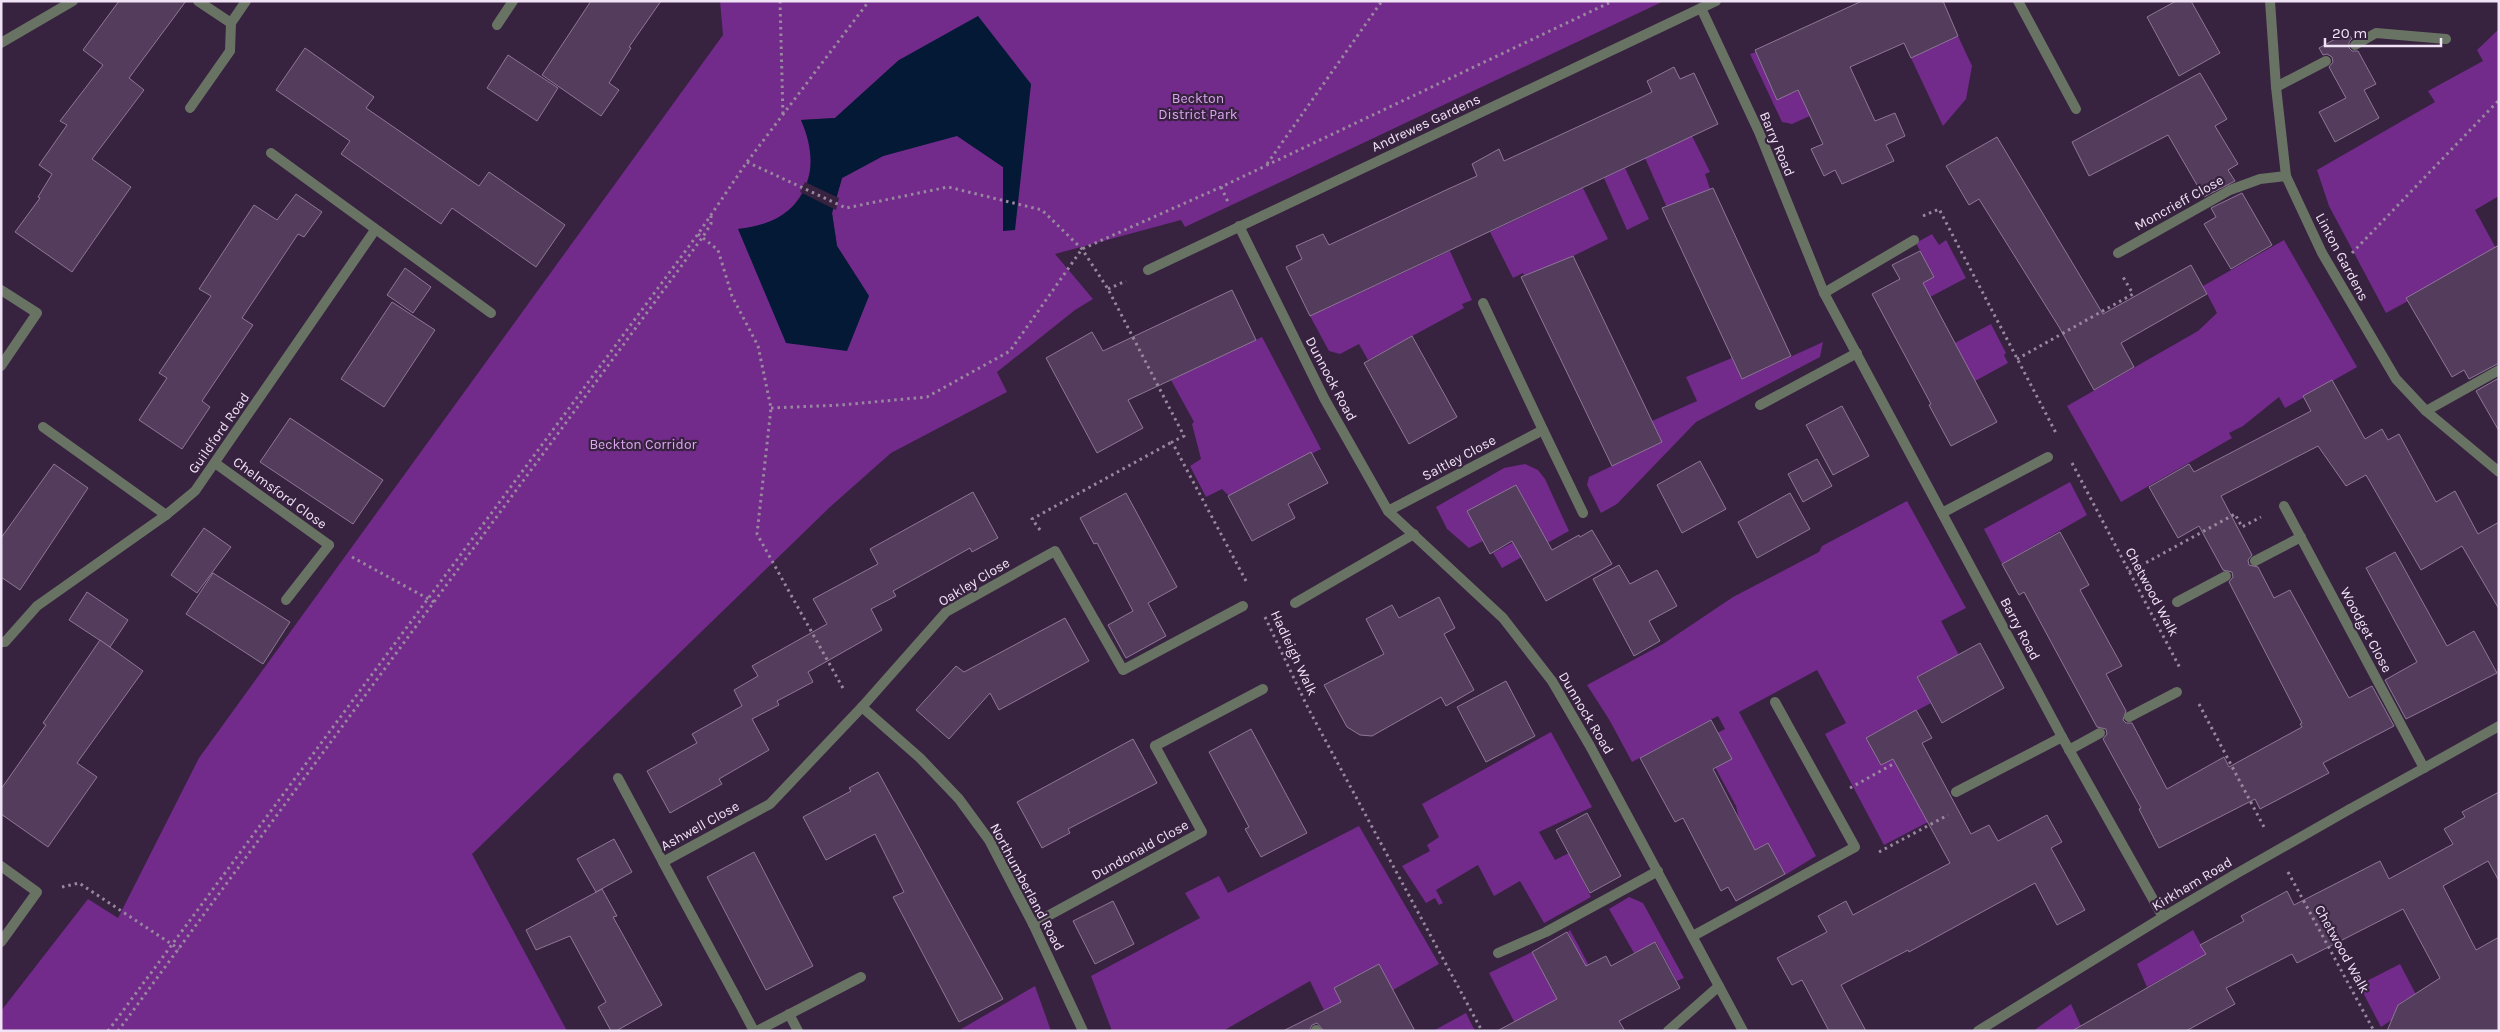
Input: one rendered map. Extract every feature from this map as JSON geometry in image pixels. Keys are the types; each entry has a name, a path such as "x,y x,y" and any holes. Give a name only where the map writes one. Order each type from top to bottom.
{"street":[{"path":"1,43 73,1"},
{"path":"198,1 231,23"},
{"path":"190,108 230,51 231,23 246,1"},
{"path":"498,25 513,1"},
{"name":"Andrewes Gardens","path":"1148,270 1716,1"},
{"path":"2018,1 2076,109"},
{"name":"Linton Gardens","path":"2270,1 2276,87 2286,176 2333,272 2396,379 2426,411 2499,472"},
{"name":"Barry Road","path":"1700,8 1759,132 1824,293 2069,750 2163,917"},
{"path":"2355,45 2376,33 2446,39"},
{"path":"2276,87 2326,61"},
{"path":"271,153 491,313"},
{"name":"Moncrieff Close","path":"2118,254 2230,190 2260,180 2286,176"},
{"name":"Dunnock Road","path":"1238,226 1324,398 1388,511 1503,618 1552,681 1658,871 1743,1031"},
{"name":"Guildford Road","path":"1,642 5,642 38,606 166,515 195,491 375,230"},
{"path":"1824,293 1914,240"},
{"path":"1,290 37,313 1,366"},
{"path":"1483,303 1583,513"},
{"path":"1760,405 1856,353"},
{"path":"2426,411 2499,370"},
{"path":"43,427 166,515"},
{"name":"Saltley Close","path":"1388,511 1543,430"},
{"path":"1942,513 2048,457"},
{"name":"Chelmsford Close","path":"215,463 330,545"},
{"name":"Woodget Close","path":"2284,506 2424,768"},
{"path":"1295,603 1414,534"},
{"path":"2255,561 2301,537"},
{"path":"286,600 330,545"},
{"path":"1055,551 1123,670 1243,606"},
{"name":"Oakley Close","path":"862,707 946,612 1055,551"},
{"path":"2177,602 2226,576"},
{"name":"Dundonald Close","path":"1033,924 1202,832 1155,746 1263,689"},
{"path":"2129,717 2177,692"},
{"path":"1693,936 1855,847 1775,702"},
{"name":"Ashwell Close","path":"754,1031 663,862 770,804 862,707"},
{"name":"Northumberland Road","path":"862,707 920,758 960,799 989,840 1033,924 1083,1031"},
{"name":"Kirkham Road","path":"1980,1030 2234,875 2499,726"},
{"path":"2069,750 2100,733"},
{"path":"1959,790 2062,737"},
{"path":"618,778 663,862"},
{"path":"1,866 37,892 1,942"},
{"path":"1498,953 1546,932 1658,871"},
{"path":"758,1031 861,977"},
{"path":"1668,1031 1719,986"},
{"path":"789,1014 798,1031"}],"path":[{"path":"780,1 783,117"},
{"path":"108,1031 698,234 747,162 783,117 869,1"},
{"path":"1267,165 1382,1"},
{"path":"771,408 841,405 927,397 1010,351 1082,249 1267,165 1613,1"},
{"path":"2333,272 2499,100"},
{"path":"747,162 846,208 948,186 1042,210 1082,249 1108,289 1184,436 1032,520 1055,551"},
{"path":"1914,240 1906,224 1939,209 2058,436"},
{"path":"118,1031 702,238 711,224 711,216"},
{"path":"698,234 718,250 732,296 758,346 771,408 757,534 841,687 862,707"},
{"path":"2017,359 2132,294 2111,257 2118,254"},
{"path":"1172,442 1248,584"},
{"name":"Chetwood Walk","path":"2071,462 2184,676"},
{"path":"2129,572 2235,514 2242,527 2284,506"},
{"path":"330,545 434,602"},
{"name":"Hadleigh Walk","path":"1262,613 1308,708 1482,1031"},
{"name":"Chetwood Walk","path":"2198,702 2276,851 2374,1031"},
{"path":"1829,800 1895,763"},
{"path":"1876,853 1969,804 1959,790"},
{"path":"37,892 78,883 179,949"}],"green space":[{"name":"Beckton Corridor","path":"720,1 1664,1 1185,227 1181,220 1055,254 1093,299 1075,310 997,372 1007,392 891,453 830,507 472,854 567,1031 1,1031 1,1011 88,899 118,918 199,758 723,35","holes":["899,60 1031,84 1003,231 1003,167 957,135 883,156 842,178 832,213 837,246 869,296 738,229 761,226 779,218 796,202 802,192 807,181 811,157 809,138 801,120 835,118"]},
{"path":"2499,29 2499,196 2475,210 2498,252 2386,313 2329,206 2317,170 2435,102 2428,91 2483,61 2477,50"},
{"path":"1958,36 1972,66 1966,99 1943,126 1911,58"},
{"path":"1756,52 1777,99 1800,90 1812,115 1792,124 1782,122 1750,54"},
{"path":"1692,136 1710,172 1705,174 1710,189 1668,210 1645,158"},
{"path":"1625,168 1649,219 1627,230 1604,178"},
{"path":"1583,188 1608,239 1526,279 1523,273 1513,278 1490,232"},
{"path":"1932,234 1939,245 1946,240 1966,278 1930,297 1923,283 1934,277 1916,243"},
{"path":"2284,240 2357,367 2285,408 2279,397 2243,426 2229,433 2232,438 2121,502 2067,406 2198,331 2217,313 2203,286"},
{"path":"1450,251 1472,300 1462,304 1464,308 1368,360 1359,344 1340,354 1329,351 1310,316"},
{"path":"1991,324 2006,353 2004,355 2008,363 1975,381 1955,343"},
{"path":"1262,337 1321,449 1229,496 1222,489 1206,497 1190,466 1201,459 1192,424 1194,422 1171,380"},
{"path":"1823,342 1820,357 1696,422 1617,504 1601,513 1587,485 1589,477 1662,442 1652,421 1697,401 1686,377 1732,358 1742,379"},
{"path":"1525,464 1538,470 1545,479 1569,531 1502,568 1493,553 1540,528 1516,485 1467,511 1483,541 1469,548 1447,529 1436,507 1504,468"},
{"path":"2070,482 2087,515 2002,564 1984,529"},
{"path":"1907,501 1966,608 1941,621 1959,655 1917,677 1931,703 1866,738 1881,765 1900,754 1900,772 1928,822 1884,845 1825,734 1846,723 1817,670 1739,712 1816,856 1785,875 1768,843 1755,850 1739,819 1736,806 1715,767 1706,739 1725,729 1718,716 1632,762 1610,721 1587,685 1663,644 1733,597 1819,552 1822,546"},
{"path":"1551,732 1592,807 1539,832 1555,860 1569,853 1591,897 1544,923 1520,881 1494,896 1478,865 1436,890 1443,903 1439,905 1435,898 1426,903 1402,866 1430,851 1427,845 1439,837 1422,804"},
{"path":"1359,826 1439,964 1393,990 1379,964 1334,988 1348,1014 1330,1023 1310,981 1223,1031 1112,1031 1091,976 1200,918 1185,893 1219,876 1228,893"},
{"path":"1629,897 1643,903 1684,978 1677,981 1656,942 1634,953 1609,909"},
{"path":"1570,930 1601,988 1519,1031 1489,973 1532,952 1544,975 1567,948 1574,944 1568,932"},
{"path":"2193,930 2206,954 2147,987 2137,964"},
{"path":"2400,964 2423,1008 2416,1002 2406,999 2398,1005 2394,1014 2398,1020 2393,1019 2381,1027 2359,985"},
{"path":"1035,986 1051,1031 958,1031"},
{"path":"2071,1004 2081,1026 2072,1031 2033,1031"},
{"path":"1466,1013 1475,1031 1433,1031"}],"water":[{"path":"978,16 1031,84 1015,230 1003,231 1003,167 957,136 883,156 842,178 832,213 837,246 869,296 847,351 786,343 738,229 760,225 778,217 792,207 802,194 809,178 811,160 808,141 801,120 835,118 899,60"}],"pier":[{"path":"805,182 839,198 836,210 800,192"}],"building":[{"path":"119,1 186,1 129,78 144,90 92,159 131,187 72,272 15,232 40,198 38,197 52,174 39,165 67,125 60,121 103,65 83,50"},
{"path":"591,1 661,1 629,47 631,48 609,83 619,90 601,116 542,75"},
{"path":"1862,1 1943,1 1958,36 1911,58 1904,43 1850,67 1875,121 1895,113 1905,136 1886,145 1894,161 1842,184 1835,170 1824,176 1811,149 1823,144 1798,90 1777,100 1755,50"},
{"path":"2176,1 2191,1 2220,53 2179,76 2147,17"},
{"path":"2348,32 2352,39 2349,42 2349,48 2352,51 2358,51 2376,84 2364,90 2379,118 2335,142 2319,112 2346,98 2329,67 2333,62 2332,57 2327,54 2323,55 2319,48"},
{"path":"305,48 374,97 366,108 479,186 489,172 565,225 536,267 452,208 441,224 341,154 350,141 276,90"},
{"path":"508,55 558,88 537,121 487,88"},
{"path":"1674,67 1680,79 1694,73 1718,124 1310,316 1286,267 1302,259 1296,246 1323,234 1329,245 1477,176 1472,164 1499,149 1504,161 1642,97 1652,92 1647,81"},
{"path":"2200,73 2227,119 2215,126 2238,164 2228,170 2235,181 2204,197 2168,135 2089,176 2072,142"},
{"path":"1997,137 2103,314 2191,265 2207,294 2121,343 2134,367 2094,390 2059,327 1979,199 1969,205 1946,166"},
{"path":"1713,188 1791,356 1742,379 1662,208"},
{"path":"2242,193 2272,245 2231,269 2204,224 2216,217 2211,208"},
{"path":"296,194 322,212 304,237 298,234 242,318 253,325 202,401 210,407 182,449 139,420 167,378 159,373 211,296 199,289 254,205 277,220"},
{"path":"2499,245 2499,363 2469,379 2464,370 2452,377 2406,298"},
{"path":"1920,251 1934,277 1923,283 1997,422 1951,446 1929,405 1931,404 1872,294 1900,279 1892,265"},
{"path":"1573,256 1662,442 1612,466 1521,277"},
{"path":"405,268 431,287 413,313 387,295"},
{"path":"1232,290 1256,340 1128,400 1143,428 1097,453 1046,358 1092,332 1103,351"},
{"path":"392,302 435,330 384,407 341,379"},
{"path":"1412,336 1457,417 1409,444 1364,363"},
{"path":"2499,378 2499,431 2476,391"},
{"path":"2332,380 2365,439 2382,429 2388,440 2399,434 2436,502 2455,491 2478,534 2499,522 2499,609 2462,546 2421,570 2366,475 2346,486 2318,446 2221,496 2252,555 2248,560 2249,565 2258,567 2274,598 2290,590 2349,698 2372,686 2394,726 2323,763 2329,773 2260,809 2255,799 2159,848 2139,809 2141,808 2103,739 2107,734 2106,729 2097,727 2024,592 2019,595 2002,564 2060,532 2089,585 2080,590 2122,666 2106,674 2126,711 2123,720 2126,723 2132,723 2167,789 2224,757 2229,767 2302,727 2300,724 2302,723 2229,582 2233,577 2232,572 2223,570 2199,526 2178,538 2149,487 2189,464 2194,472 2311,411 2303,396"},
{"path":"1842,406 1869,456 1833,475 1806,425"},
{"path":"290,418 383,480 353,524 260,462"},
{"path":"1311,452 1328,483 1288,504 1295,518 1252,541 1228,496"},
{"path":"1817,459 1832,486 1803,502 1788,474"},
{"path":"1700,461 1726,509 1682,533 1657,485"},
{"path":"54,464 88,488 20,590 1,577 1,538"},
{"path":"1516,485 1552,550 1592,530 1612,564 1546,601 1512,541 1490,554 1467,511"},
{"path":"973,492 998,538 972,552 970,548 893,591 896,596 871,609 882,630 808,672 813,682 777,701 779,705 752,719 769,750 719,779 722,784 670,813 647,771 697,743 692,734 742,706 734,690 758,676 752,666 827,624 813,599 878,564 870,549"},
{"path":"1126,493 1177,587 1148,603 1166,636 1126,658 1108,625 1133,611 1097,543 1094,544 1080,518"},
{"path":"1790,493 1810,529 1757,558 1738,522"},
{"path":"204,528 231,547 197,593 171,575"},
{"path":"2395,552 2447,646 2474,631 2497,673 2406,719 2385,680 2417,662 2366,568"},
{"path":"1619,565 1630,584 1657,570 1677,606 1649,621 1660,641 1634,656 1593,579"},
{"path":"213,573 290,622 263,664 186,614"},
{"path":"87,592 128,620 110,647 69,620"},
{"path":"1439,597 1455,628 1444,634 1474,690 1446,706 1441,697 1372,736 1360,735 1347,727 1324,685 1384,654 1366,619 1392,605 1399,618"},
{"path":"1065,618 1089,661 999,710 990,693 949,739 916,710 956,666 964,672"},
{"path":"100,640 143,671 77,763 97,777 48,847 1,814 1,789 46,725 43,723"},
{"path":"1980,643 2004,688 1942,723 1917,677"},
{"path":"1506,681 1535,736 1486,762 1457,707"},
{"path":"1916,710 1932,738 1922,743 1971,834 1989,825 1998,841 2047,815 2062,842 2051,848 2085,910 2057,925 2035,883 1909,952 1908,950 1841,985 1866,1031 1829,1031 1802,980 1792,985 1777,958 1827,932 1818,916 1846,901 1853,915 1950,863 1893,759 1881,765 1866,738"},
{"path":"1711,720 1732,759 1713,769 1755,850 1768,843 1785,874 1736,901 1728,887 1721,891 1683,818 1675,822 1640,758"},
{"path":"1251,729 1307,833 1261,857 1245,829 1249,827 1209,752"},
{"path":"1133,739 1157,783 1068,829 1070,833 1042,848 1017,802"},
{"path":"878,772 1003,999 959,1022 893,897 904,892 875,834 826,860 803,817 851,791 849,788"},
{"path":"2499,792 2499,881 2488,861 2443,886 2476,950 2499,937 2499,1031 2387,1031 2398,1005 2440,978 2403,909 2297,963 2292,954 2226,988 2235,1004 2186,1031 2072,1031 2206,954 2200,945 2244,921 2241,916 2287,891 2294,905 2380,861 2389,879 2453,844 2444,829 2465,817 2462,812"},
{"path":"1587,813 1621,876 1590,893 1556,830"},
{"path":"614,839 632,872 596,892 577,859"},
{"path":"754,852 813,966 766,990 707,877"},
{"path":"602,889 617,916 613,917 662,1005 616,1031 611,1031 598,1007 606,1002 570,936 536,950 526,930"},
{"path":"1113,901 1134,944 1095,964 1073,921"},
{"path":"1567,932 1586,966 1606,956 1611,966 1655,942 1680,988 1619,1021 1625,1031 1497,1031 1557,999 1532,952"},
{"path":"1379,964 1415,1031 1324,1031 1317,1023 1312,1025 1309,1031 1283,1031 1341,1002 1334,988"}],"park label":[{"name":"Beckton District Park","path":"1198,106"}]}
